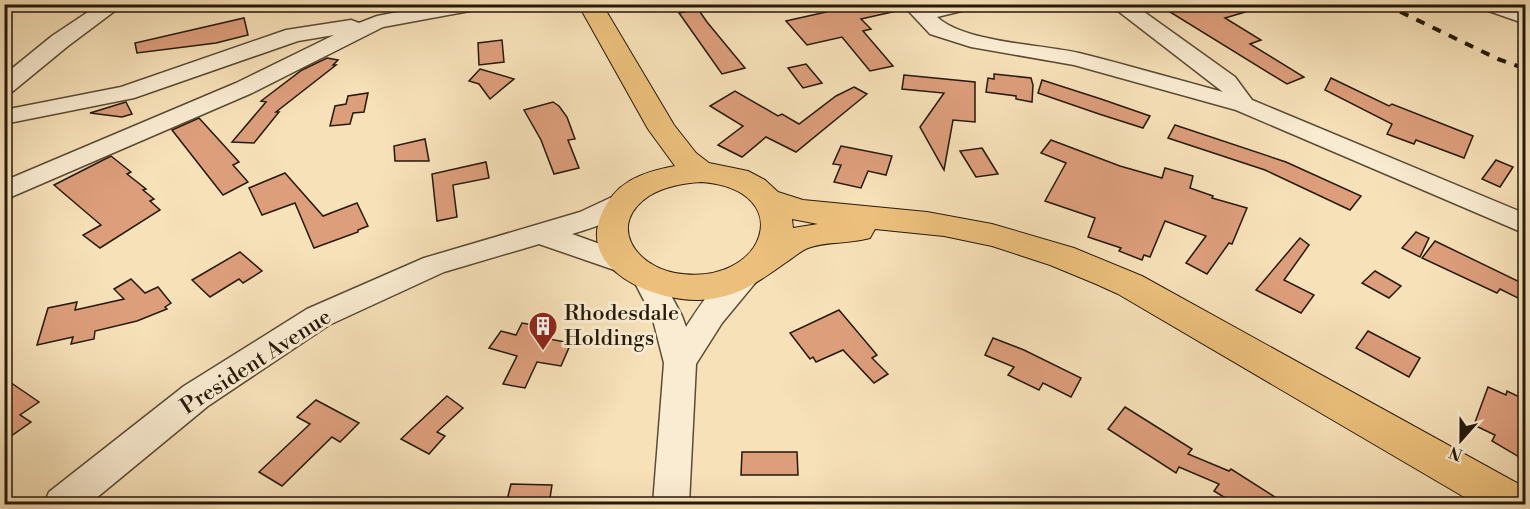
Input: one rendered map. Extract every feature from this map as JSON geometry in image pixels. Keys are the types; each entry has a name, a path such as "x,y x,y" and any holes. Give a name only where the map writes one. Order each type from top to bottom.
{"highway":[{"path":"590,4 662,129 686,160 702,172"},
{"path":"662,129 656,164 616,214 612,231 615,249 637,272 673,286 700,287 727,282 755,267 799,238 854,229 944,238 1019,254 1070,272 1122,296 1479,504"},
{"path":"633,194 658,179 702,172 741,180 757,188 769,200 777,215 779,231 773,248 755,267"},
{"path":"769,200 806,212 946,225 1022,242 1076,260 1130,285 1514,504"}],"street":[{"path":"4,87 60,41 114,4"},
{"path":"4,117 126,93 294,35 475,4"},
{"path":"916,9 967,4"},
{"path":"1119,4 1227,82 1244,105"},
{"path":"1487,4 1526,18"},
{"path":"916,9 938,29 971,41 1076,59 1244,105 1526,225"},
{"path":"4,191 244,88 377,22"},
{"name":"President Avenue","path":"62,504 196,396 318,317 434,266 590,219 633,194"},
{"path":"540,234 588,249 637,272 667,316 680,363 671,504"},
{"path":"680,363 705,321 724,297 755,267"}],"building":[{"path":"819,4 896,4 897,11 861,19 871,29 863,31 893,66 870,71 842,37 807,45 786,21 826,12"},
{"path":"1157,4 1258,4 1259,8 1225,18 1261,40 1250,44 1304,77 1287,84"},
{"path":"698,9 745,68 722,74 679,13"},
{"path":"244,18 248,35 216,43 137,53 135,43"},
{"path":"502,40 504,62 479,65 478,43"},
{"path":"327,58 338,60 333,65 336,65 276,112 279,112 254,143 232,142 266,102 261,101 302,70"},
{"path":"806,64 822,83 803,88 788,68"},
{"path":"480,69 514,79 490,99 479,84 469,81"},
{"path":"994,74 1031,78 1032,102 1016,99 1016,96 986,92 988,78 994,79"},
{"path":"904,75 975,82 975,122 953,120 944,170 920,127 944,93 902,89"},
{"path":"1331,78 1389,106 1392,104 1473,136 1464,158 1416,140 1414,144 1387,134 1392,124 1325,90"},
{"path":"1042,80 1150,116 1143,128 1099,114 1038,93"},
{"path":"854,87 867,94 796,152 766,137 742,157 718,145 743,126 710,106 735,91 778,116 782,114 799,124 836,96"},
{"path":"368,93 364,112 353,113 350,124 330,126 335,106 346,104 348,96"},
{"path":"126,102 132,114 122,117 90,113"},
{"path":"553,102 567,117 575,139 568,140 579,168 554,174 541,140 524,110"},
{"path":"199,118 239,162 233,165 248,182 223,195 172,130"},
{"path":"1175,125 1286,162 1361,196 1350,210 1265,170 1168,138"},
{"path":"425,139 429,161 395,161 394,146"},
{"path":"1051,140 1120,166 1162,178 1165,168 1193,176 1190,188 1213,196 1212,198 1247,208 1232,244 1229,243 1207,274 1186,263 1206,236 1165,221 1150,257 1144,255 1142,260 1119,251 1121,248 1088,237 1095,218 1045,201 1066,163 1041,153"},
{"path":"841,146 892,156 886,175 868,171 861,188 834,182 841,165 833,164"},
{"path":"982,148 998,174 976,177 960,151"},
{"path":"111,156 131,172 127,174 146,189 143,190 154,199 150,201 160,210 100,248 83,235 101,225 54,185"},
{"path":"1496,160 1513,167 1500,187 1482,179"},
{"path":"486,162 489,178 453,185 457,217 437,221 432,174"},
{"path":"285,173 323,216 357,203 368,226 314,248 295,203 262,215 249,188"},
{"path":"1416,232 1429,238 1420,257 1402,248"},
{"path":"1300,238 1309,245 1284,280 1314,295 1301,313 1256,290"},
{"path":"1435,241 1526,285 1526,302 1500,289 1497,293 1422,258"},
{"path":"240,252 262,271 243,283 239,279 210,297 192,280"},
{"path":"1375,271 1401,286 1389,298 1362,283"},
{"path":"131,279 145,293 158,287 171,303 165,307 167,309 137,321 95,331 94,339 71,344 73,337 37,345 48,308 77,302 75,310 124,299 114,289"},
{"path":"839,310 877,355 872,358 888,374 874,383 843,350 816,362 813,357 810,359 790,333"},
{"name":"Rhodesdale Holdings","path":"522,323 555,329 549,339 571,343 561,366 537,362 525,388 503,384 517,356 489,348 501,331 516,335"},
{"path":"1368,331 1420,358 1409,377 1356,348"},
{"path":"993,338 1024,350 1081,378 1071,397 1043,383 1039,390 1008,375 1014,367 985,355"},
{"path":"4,378 39,402 20,415 31,422 4,441"},
{"path":"1488,387 1506,395 1507,391 1526,400 1526,461 1492,441 1495,435 1474,425"},
{"path":"447,396 463,408 437,432 445,436 429,454 401,439"},
{"path":"316,400 359,423 340,442 332,437 282,486 259,472 310,424 297,417"},
{"path":"1125,407 1192,449 1188,454 1229,471 1231,469 1286,504 1235,504 1214,491 1219,484 1179,467 1176,473 1108,429"},
{"path":"742,452 797,452 798,475 741,475"},
{"path":"511,484 552,485 549,504 506,504"}],"railway":[{"path":"1384,4 1498,59 1526,69"}],"place":[{"name":"Rhodesdale Holdings","path":"543,352"}]}
